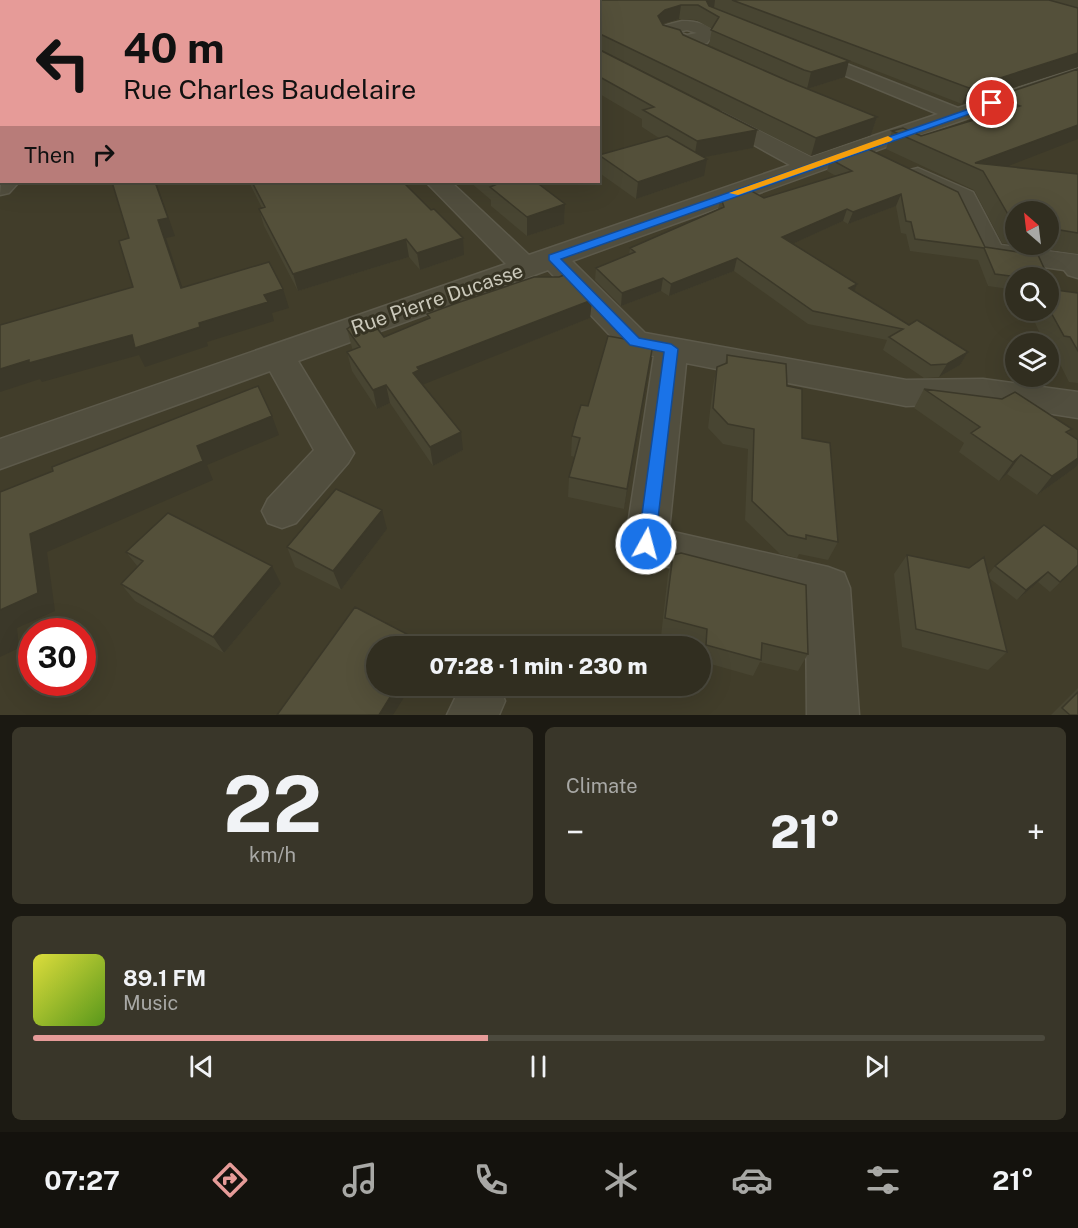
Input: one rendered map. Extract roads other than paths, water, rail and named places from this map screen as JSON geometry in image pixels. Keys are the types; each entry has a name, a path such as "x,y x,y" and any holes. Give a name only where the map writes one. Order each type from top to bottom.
{"street":[{"path":"687,40 688,44 709,54"},
{"path":"784,44 957,115"},
{"name":"Rue Pierre Ducasse","path":"0,454 810,166 867,136 900,134 1078,74"},
{"path":"694,105 810,166"},
{"path":"867,136 964,197 991,252 1077,265"},
{"path":"439,183 635,342 906,393 983,391 1078,405"},
{"path":"671,349 646,544 828,588 833,715"},
{"path":"278,356 335,453 282,511"}]}
